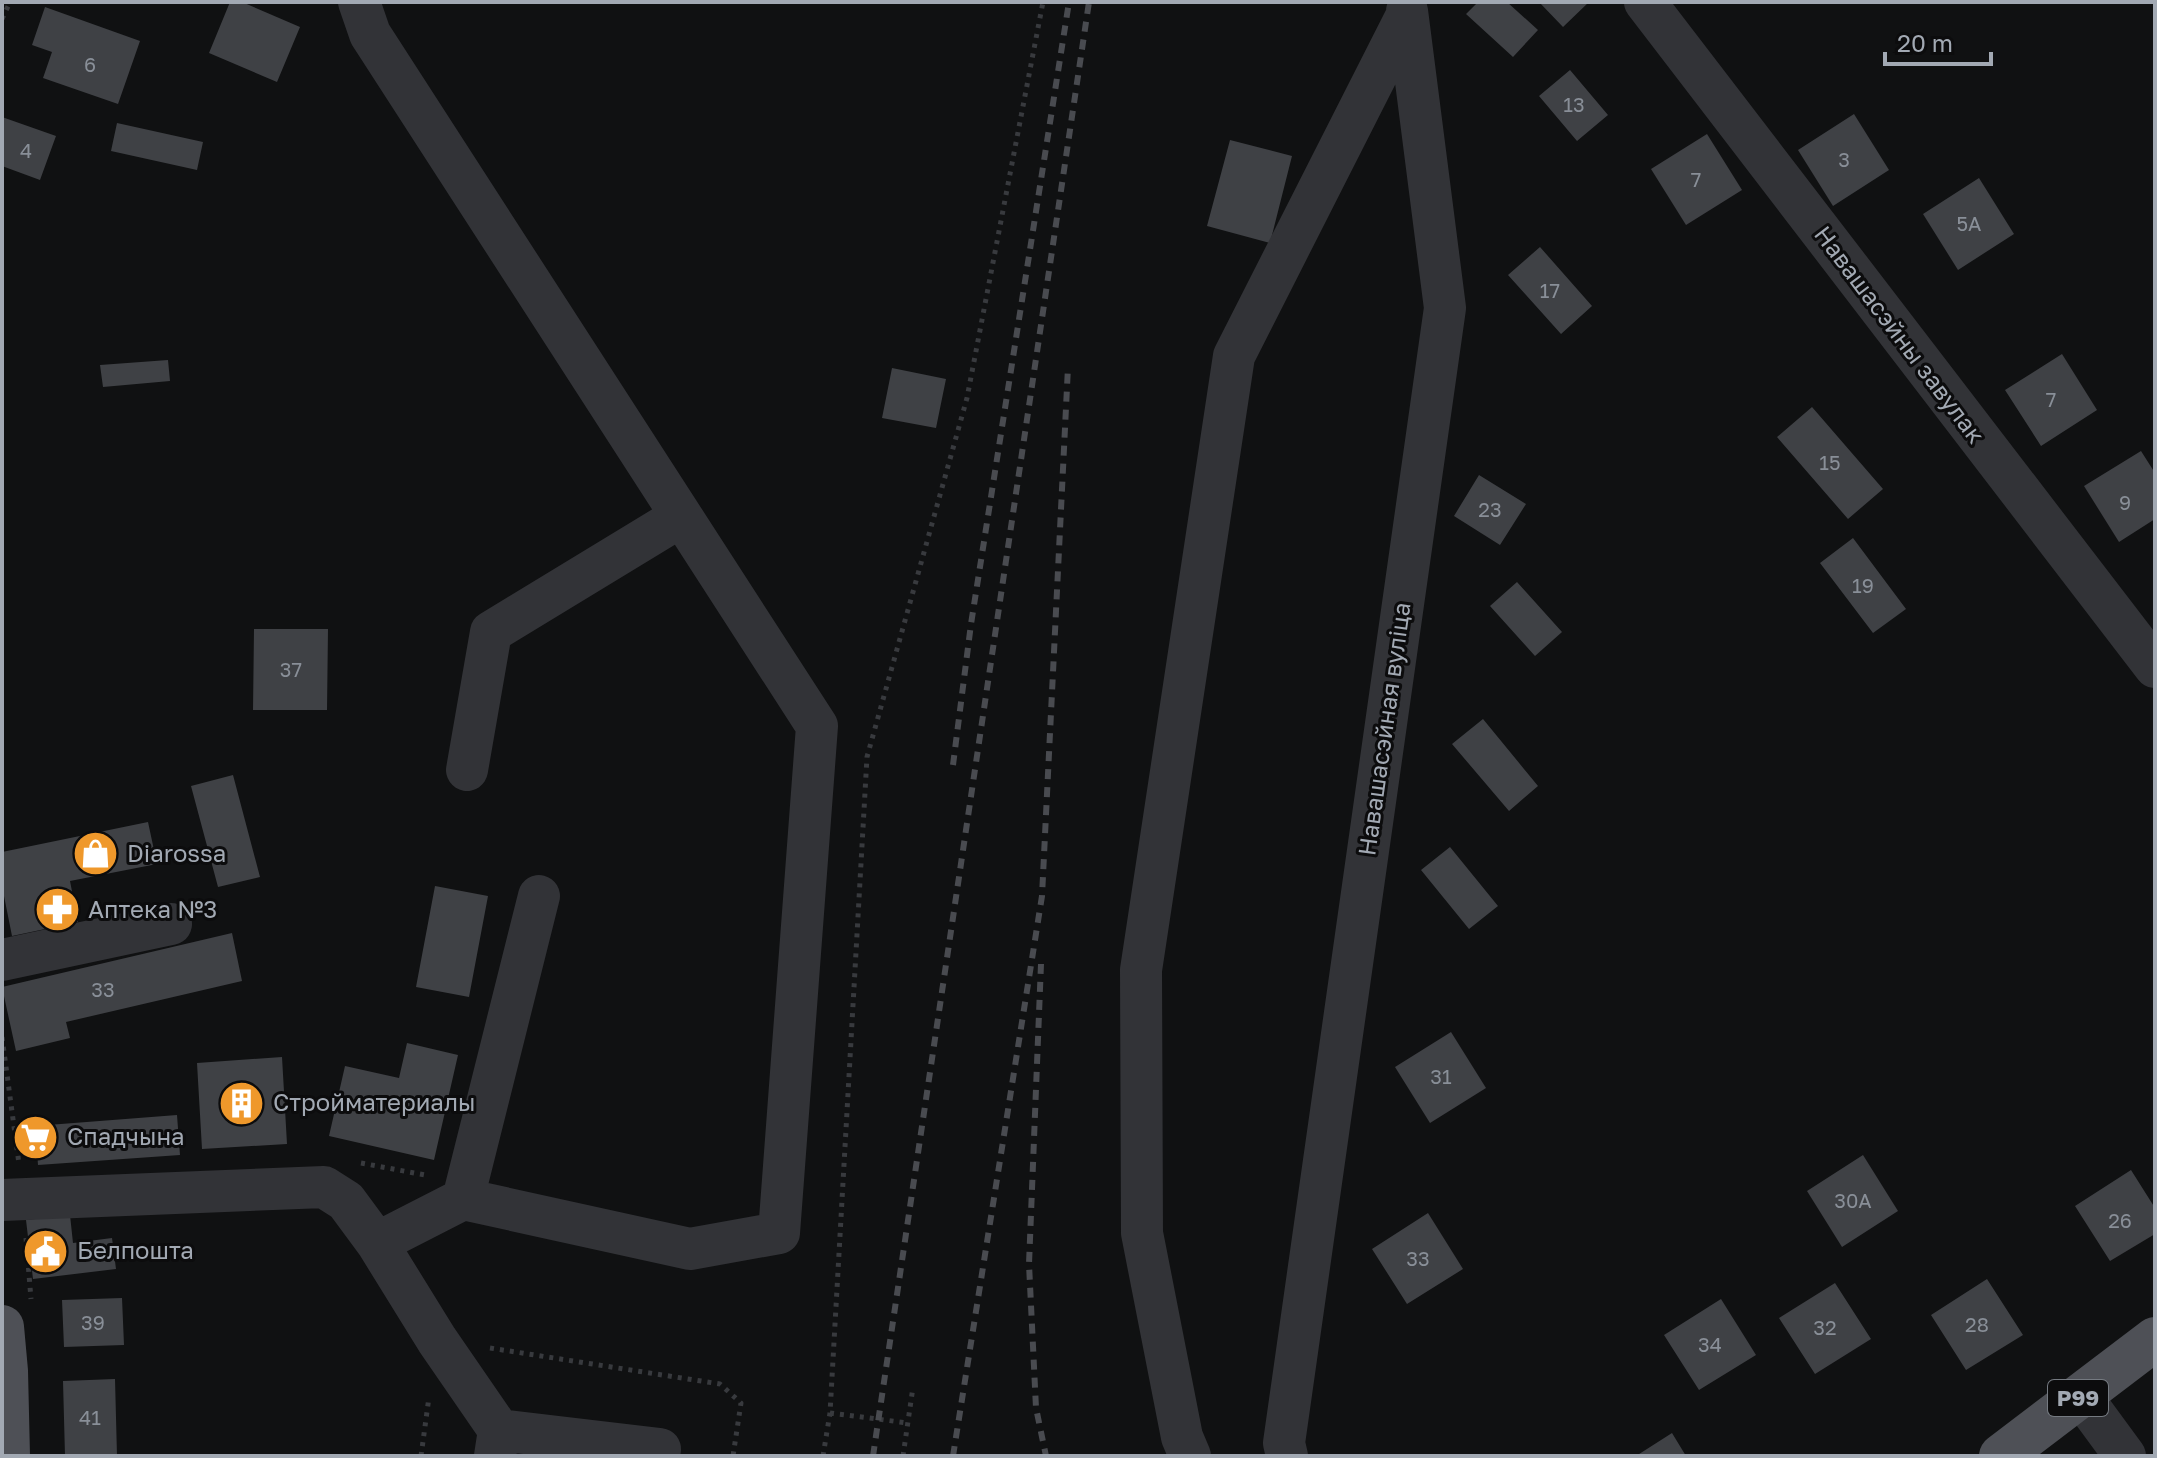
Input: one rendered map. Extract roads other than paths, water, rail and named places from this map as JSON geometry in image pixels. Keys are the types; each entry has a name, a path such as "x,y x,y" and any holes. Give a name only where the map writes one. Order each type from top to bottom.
{"main road":[{"path":"8,1456 6,1371 17,1317"},
{"name":"Р99","path":"2001,1456 2155,1339"}],"street":[{"name":"Навашасэйны завулак","path":"1645,2 2155,667"},
{"path":"355,4 370,34 817,726 779,1233 690,1249 463,1199 377,1243"},
{"path":"1190,1456 1182,1437 1142,1233 1141,970 1148,923 1234,356 1407,8"},
{"name":"Навашасэйная вуліца","path":"1287,1456 1284,1443 1445,308 1407,8"},
{"path":"467,770 491,632 680,517"},
{"path":"463,1199 539,896"},
{"path":"2,960 171,924"},
{"path":"13,1199 324,1187 346,1201 377,1243 497,1443 660,1449 659,1456"},
{"path":"2081,1396 2125,1456"}],"railway":[{"path":"953,765 971,624 1069,2"},
{"path":"873,1456 1089,2"},
{"path":"953,1456 1042,896 1068,367"},
{"path":"1041,964 1029,1264 1036,1408 1046,1456"}],"place":[{"name":"Diarossa","path":"96,854"},
{"name":"Аптека №3","path":"57,910"},
{"name":"Стройматериалы","path":"242,1103"},
{"name":"Спадчына","path":"36,1137"},
{"name":"Белпошта","path":"46,1251"}]}
